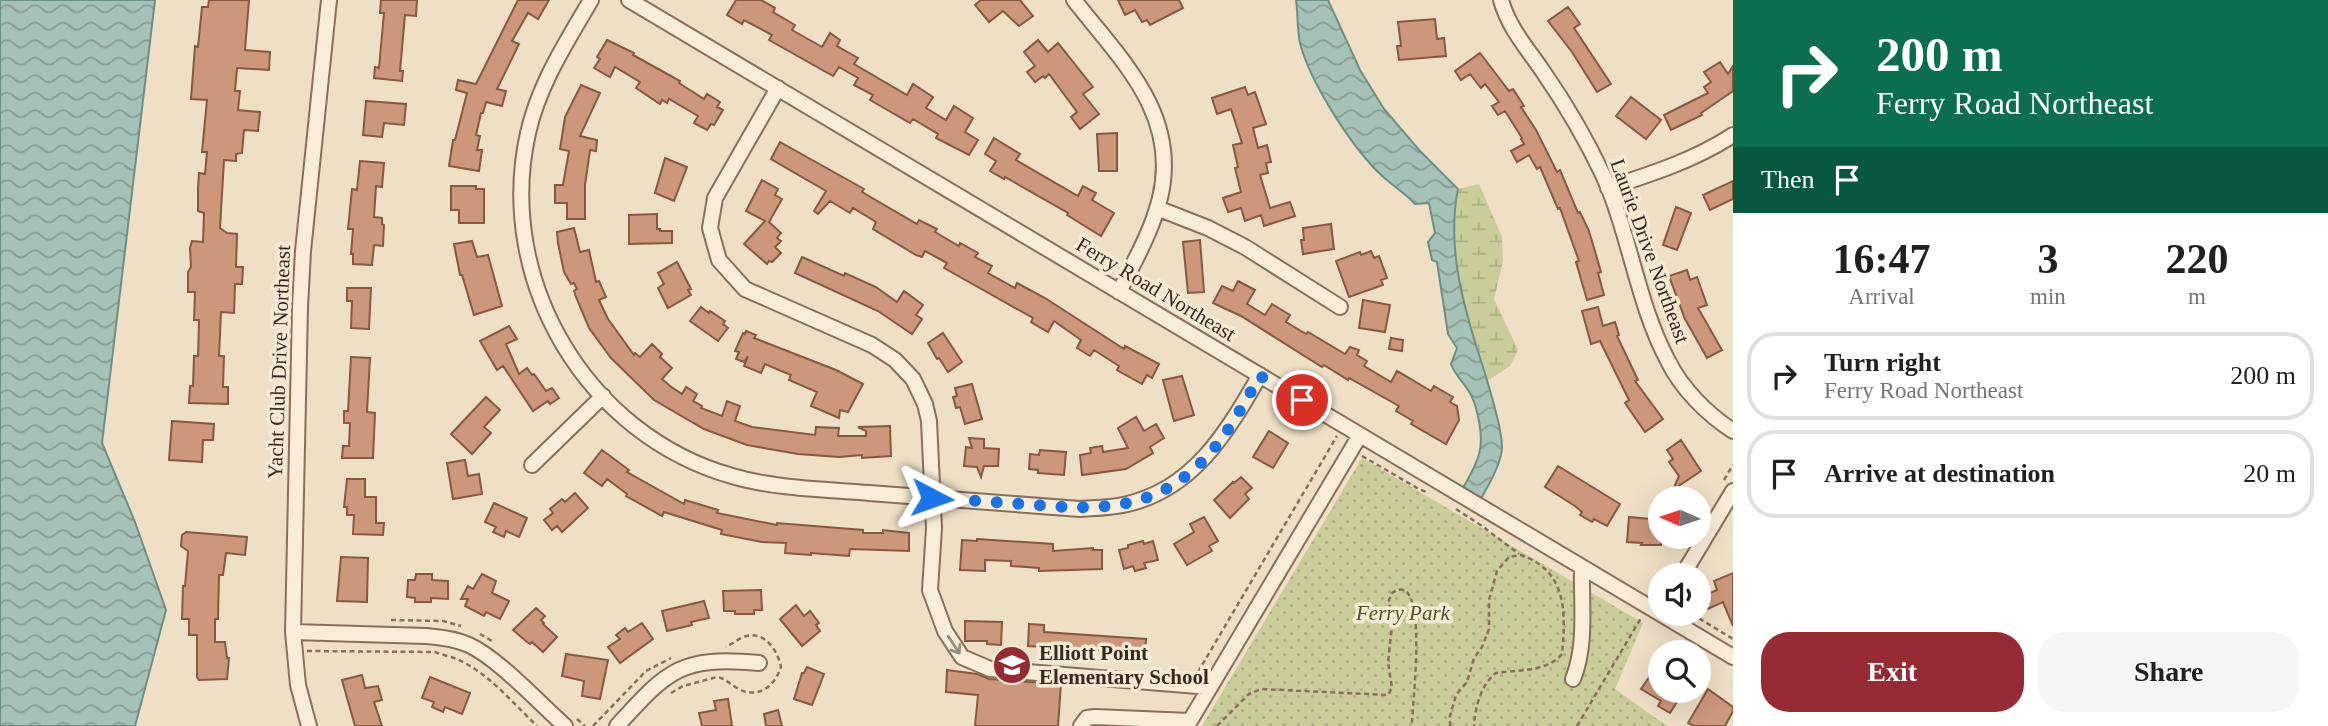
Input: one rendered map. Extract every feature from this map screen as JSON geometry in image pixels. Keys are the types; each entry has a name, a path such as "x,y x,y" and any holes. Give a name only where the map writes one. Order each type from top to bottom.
{"street":[{"name":"Yacht Club Drive Northeast","path":"309,726 297,676 300,307 303,251 329,0"},
{"path":"591,0 558,56 533,114 525,150 521,201 526,249 545,312 576,365 624,418 677,454 733,476 765,484 1080,509 1122,506 1142,500 1180,480 1209,454 1231,425 1260,376"},
{"name":"Ferry Road Northeast","path":"629,0 1360,435 1433,487 1492,513 1648,606"},
{"path":"1073,0 1137,79 1155,114 1163,152 1162,188 1157,208 1145,240 1119,292"},
{"name":"Laurie Drive Northeast","path":"1501,0 1513,31 1560,97 1608,188 1654,331 1668,363 1693,396 1733,431"},
{"path":"778,88 715,198 710,228 712,243 719,260 745,289 872,345 904,368 920,393 929,421 934,528 930,590 945,631 962,657 990,669 1210,687"},
{"path":"1608,188 1660,171 1733,135"},
{"path":"1157,208 1208,228 1245,247 1340,307"},
{"path":"532,466 603,396"},
{"path":"1081,726 1087,719 1095,717 1189,724 1360,435"},
{"path":"1690,563 1733,491"},
{"path":"1573,679 1581,648 1582,567"},
{"name":"Ferry Road Northeast","path":"1681,626 1733,657"},
{"path":"298,632 426,636 468,644 491,658 565,726"},
{"path":"617,726 652,688 672,673 690,665 718,660 759,663"}],"path":[{"path":"1190,685 1343,425"},
{"path":"1335,440 1419,489 1433,487"},
{"path":"1474,726 1480,697 1491,677 1496,673 1543,666 1562,654 1563,610 1557,582 1543,568 1482,526"},
{"path":"1450,726 1455,695 1467,682 1474,658 1482,648 1489,629 1489,600 1497,571 1509,556 1520,554"},
{"path":"1217,726 1249,694 1261,689 1388,695 1392,688 1388,671 1392,626 1389,600 1392,593 1400,589 1405,590 1411,597 1415,623 1417,650 1412,726"},
{"path":"1577,726 1648,626"},
{"path":"1711,626 1733,639"},
{"path":"298,632 306,660"},
{"path":"305,651 435,652 462,662 481,674 537,726"}],"green space":[{"path":"1479,184 1502,237 1503,261 1494,299 1518,350 1510,366 1487,381 1465,310 1454,237 1458,189"},
{"name":"Ferry Park","path":"1362,458 1643,623 1615,689 1667,726 1202,726"}],"water":[{"path":"0,0 155,0 102,443 135,522 166,610 135,726 0,726"},
{"path":"1296,0 1328,0 1360,70 1384,109 1458,189 1454,233 1459,278 1502,440 1499,462 1481,499 1463,488 1478,458 1481,432 1474,401 1451,364 1457,348 1448,334 1437,262 1432,260 1428,242 1435,233 1429,203 1415,204 1367,160 1344,129 1322,94 1305,59 1299,38"}],"building":[{"path":"209,0 249,0 245,50 270,52 269,70 237,68 235,91 240,91 238,110 260,112 258,131 244,130 242,153 236,154 236,161 224,160 220,228 227,233 237,234 236,267 243,267 242,284 235,284 234,313 221,312 219,356 224,356 223,387 228,387 228,404 189,403 190,386 193,386 194,356 198,356 199,320 194,320 195,292 188,292 188,272 191,267 192,241 203,242 204,213 198,211 198,189 199,173 205,174 207,152 202,152 207,100 191,99 195,46 198,47 202,7 208,7"},
{"path":"381,0 417,0 416,16 405,15 400,71 403,71 402,81 374,78 375,67 379,68 384,13 380,13"},
{"path":"518,0 549,0 538,19 528,13 512,41 519,44 497,89 506,91 502,106 486,102 481,113 476,135 480,136 477,150 482,150 479,171 449,166 453,140 467,93 456,90 458,80 476,84"},
{"path":"736,0 761,0 775,8 773,12 795,25 792,30 822,47 830,33 840,40 837,46 858,58 854,64 907,95 913,84 933,97 926,108 946,120 954,106 973,118 965,132 978,140 969,155 936,138 938,134 913,119 910,123 870,100 873,95 854,85 858,78 839,67 833,76 769,40 772,35 744,20 742,24 727,15"},
{"path":"981,0 1020,0 1033,16 1019,26 1003,11 989,22 975,5"},
{"path":"1118,0 1179,0 1183,8 1150,25 1147,20 1142,22 1135,10 1125,15"},
{"path":"1568,7 1580,24 1574,28 1611,84 1597,92 1572,52 1548,21"},
{"path":"1435,19 1437,39 1444,38 1446,56 1399,60 1397,46 1401,46 1398,22"},
{"path":"607,40 634,53 633,55 680,81 679,83 704,99 707,94 720,102 717,107 723,110 714,125 711,124 707,130 694,123 698,116 669,99 667,103 662,100 660,104 636,88 640,82 615,67 610,77 594,68"},
{"path":"1038,40 1048,52 1058,43 1093,87 1083,94 1099,114 1080,129 1071,117 1077,112 1049,74 1035,82 1027,72 1035,66 1024,52"},
{"path":"1480,53 1509,91 1513,89 1557,172 1560,170 1578,213 1580,212 1589,231 1601,272 1598,273 1604,295 1587,300 1576,262 1579,261 1560,208 1558,209 1540,167 1537,169 1529,155 1517,162 1511,151 1524,144 1505,111 1498,115 1492,106 1499,102 1485,84 1481,88 1470,74 1461,80 1455,71"},
{"path":"1720,62 1728,74 1733,66 1733,91 1701,113 1702,115 1671,130 1664,115 1708,93 1704,87 1711,82 1704,72"},
{"path":"581,85 600,93 580,136 597,140 596,151 590,150 585,185 585,219 567,219 567,203 555,203 555,185 563,185 569,151 560,149 565,117"},
{"path":"1245,87 1248,95 1255,92 1266,124 1253,128 1258,148 1267,145 1271,162 1266,163 1268,173 1260,175 1270,208 1290,202 1295,216 1264,226 1261,215 1245,221 1241,208 1228,212 1223,198 1241,192 1233,145 1242,143 1231,109 1217,114 1212,98"},
{"path":"1631,97 1661,120 1646,139 1616,116"},
{"path":"366,101 406,104 404,125 384,123 382,137 363,135"},
{"path":"1117,133 1117,171 1099,171 1097,134"},
{"path":"994,138 1020,154 1016,160 1078,196 1083,186 1096,193 1092,200 1114,213 1101,236 1067,215 1068,213 990,171 996,161 985,154"},
{"path":"780,142 864,189 862,192 917,224 919,220 937,229 935,232 959,246 960,243 978,253 975,257 992,266 988,273 1015,288 1017,283 1124,349 1125,346 1159,364 1152,378 1147,375 1142,384 1117,370 1119,366 1094,350 1090,356 1077,348 1081,340 1054,321 1048,332 1031,322 1033,318 944,268 947,263 925,251 922,257 916,255 873,229 876,222 853,208 850,213 830,201 818,214 814,211 826,191 771,159"},
{"path":"665,158 687,167 674,201 655,193"},
{"path":"360,161 384,163 382,187 376,186 374,217 382,218 383,246 374,245 372,265 353,264 353,229 348,229 352,189 357,190"},
{"path":"762,180 778,189 775,195 782,199 769,222 781,233 777,238 781,241 775,247 781,253 767,264 744,244 765,221 746,211"},
{"path":"1733,181 1733,199 1710,210 1703,195"},
{"path":"451,186 476,186 476,189 484,189 484,223 459,223 459,210 451,210"},
{"path":"1676,207 1691,213 1677,250 1663,245"},
{"path":"657,214 657,229 672,231 672,243 629,244 629,215"},
{"path":"1331,224 1334,249 1303,254 1303,228"},
{"path":"574,228 580,252 589,250 596,282 599,281 606,297 599,300 608,319 634,355 635,353 640,357 652,344 662,354 660,357 672,368 662,379 670,386 682,394 686,387 697,394 693,401 702,406 701,408 722,416 727,401 740,406 735,421 752,427 815,435 816,427 839,428 838,436 866,436 866,431 858,427 890,426 891,456 862,458 862,455 839,457 798,454 747,445 704,429 654,400 611,358 589,328 574,291 577,289 564,272 558,243 557,232"},
{"path":"1200,240 1204,292 1188,293 1183,242"},
{"path":"472,241 477,257 488,255 502,306 474,315 460,275 454,244"},
{"path":"1371,251 1374,258 1379,256 1387,278 1381,280 1383,285 1349,297 1336,261"},
{"path":"802,257 876,287 897,302 904,291 923,305 916,315 922,319 912,334 878,311 795,273"},
{"path":"677,262 691,289 688,290 691,295 668,308 658,288 664,284 658,273"},
{"path":"1687,270 1690,280 1697,277 1707,305 1698,308 1722,350 1707,358 1685,319 1669,276"},
{"path":"1238,281 1255,290 1247,304 1265,315 1272,304 1290,315 1286,322 1306,334 1308,332 1345,354 1350,347 1359,350 1357,355 1367,361 1364,366 1391,382 1397,371 1431,391 1434,386 1453,397 1450,402 1457,406 1459,420 1446,444 1411,424 1413,421 1396,411 1399,406 1324,365 1322,367 1241,316 1213,303 1222,286 1233,291"},
{"path":"347,288 371,288 369,329 351,328 352,301 347,301"},
{"path":"1363,300 1390,305 1385,332 1359,328"},
{"path":"701,307 725,321 723,324 728,328 718,341 690,321"},
{"path":"1598,307 1603,326 1615,322 1619,335 1617,336 1638,380 1635,381 1663,419 1645,432 1625,403 1629,400 1600,341 1591,344 1582,311"},
{"path":"509,326 517,339 506,344 519,374 527,368 546,391 552,388 559,398 550,404 548,401 533,411 503,366 497,370 480,341"},
{"path":"746,331 756,335 754,338 836,370 863,384 848,412 840,410 839,418 811,406 817,392 789,380 791,375 765,364 761,373 744,366 748,356 744,362 736,359 739,352 735,351"},
{"path":"943,333 962,362 948,372 928,343"},
{"path":"1391,338 1403,340 1402,351 1389,349"},
{"path":"351,357 370,358 367,412 375,413 373,458 342,458 343,446 349,446 350,423 344,423 344,411 348,411"},
{"path":"1182,376 1194,415 1174,421 1163,380"},
{"path":"972,384 982,419 965,424 960,407 956,408 953,397 957,396 955,388"},
{"path":"486,397 500,410 484,427 491,433 472,454 451,434"},
{"path":"1136,417 1144,431 1156,424 1164,438 1150,447 1153,453 1126,469 1082,475 1080,455 1091,453 1090,448 1102,446 1103,452 1128,448 1118,428"},
{"path":"172,421 214,424 213,440 203,440 202,462 169,460"},
{"path":"1269,431 1288,443 1273,468 1253,457"},
{"path":"969,438 984,439 984,448 999,449 998,466 984,466 981,477 977,467 964,466 966,447 972,448"},
{"path":"1681,440 1701,471 1675,486 1679,476 1669,462 1673,459 1667,450"},
{"path":"602,450 629,470 627,472 684,504 685,500 718,510 717,513 777,525 863,530 863,533 883,533 883,530 909,533 909,551 850,549 849,556 785,553 786,543 762,542 721,534 722,530 664,512 662,516 626,496 627,494 607,479 602,486 584,473"},
{"path":"1040,450 1066,452 1064,475 1038,473 1038,470 1029,469 1030,454 1039,455"},
{"path":"465,460 468,476 479,474 482,494 453,499 447,463"},
{"path":"1558,466 1620,504 1607,526 1580,515 1582,512 1575,506 1545,487"},
{"path":"1241,477 1252,488 1245,494 1249,499 1230,518 1214,500"},
{"path":"347,479 365,479 365,497 376,497 376,523 384,523 383,535 353,534 354,515 347,515 347,507 344,507"},
{"path":"575,493 588,508 562,532 557,526 552,530 544,520 553,513 550,509 562,499 565,502"},
{"path":"494,503 527,518 519,537 506,531 504,537 493,532 496,527 485,522"},
{"path":"1204,517 1218,541 1209,546 1212,551 1187,565 1174,544 1194,532 1190,524"},
{"path":"1629,517 1648,519 1648,545 1627,542"},
{"path":"186,532 247,537 245,555 226,553 223,575 219,575 215,642 225,642 229,658 227,679 199,680 197,677 197,635 189,635 189,619 182,619 188,551 181,546 182,535"},
{"path":"962,540 1053,544 1053,551 1093,548 1102,550 1102,569 1039,571 1039,568 1011,566 1011,561 985,560 985,571 960,570"},
{"path":"1143,541 1144,544 1153,541 1158,560 1144,563 1146,568 1135,571 1133,566 1124,569 1119,550"},
{"path":"341,557 368,558 367,602 337,601"},
{"path":"1733,573 1733,626 1723,602 1711,608 1711,593 1717,590 1714,581"},
{"path":"416,574 432,574 432,580 448,581 448,599 431,598 431,602 415,602 415,598 407,597 408,580 415,580"},
{"path":"482,574 496,581 492,593 509,601 500,619 486,612 484,616 465,606 468,599 461,599 468,586 473,589"},
{"path":"761,590 762,610 754,610 754,614 724,611 723,591"},
{"path":"704,601 709,618 667,631 662,611"},
{"path":"796,605 804,616 810,611 819,623 816,625 820,631 802,646 780,619"},
{"path":"536,608 545,616 541,620 543,624 557,637 543,652 513,630"},
{"path":"965,621 1002,622 1001,645 987,644 987,641 965,641"},
{"path":"642,623 653,639 620,663 608,647 620,639 616,635 625,628 628,632"},
{"path":"1029,624 1044,625 1044,632 1146,639 1145,653 1028,646"},
{"path":"566,654 608,660 600,699 582,696 584,681 562,676"},
{"path":"807,667 824,674 812,705 794,699 802,673"},
{"path":"947,670 977,674 989,679 1061,684 1058,726 975,726 978,695 946,692"},
{"path":"362,675 365,688 378,686 382,700 374,702 382,726 355,726 342,680"},
{"path":"430,677 470,693 462,714 445,707 443,712 432,707 434,702 422,698"},
{"path":"1648,679 1648,693 1641,689"},
{"path":"1711,691 1733,707 1725,726 1694,726 1688,723 1700,703 1711,703"},
{"path":"728,699 732,726 702,726 699,713 716,710 714,701"},
{"path":"1660,703 1676,703 1670,713 1658,706"},
{"path":"778,710 782,726 766,726 764,714"}],"place":[{"name":"Elliott Point Elementary School","path":"1012,665"}],"route":[{"path":"932,498 1080,509 1122,506 1153,495 1194,469 1231,425 1260,376 1302,400"}]}
